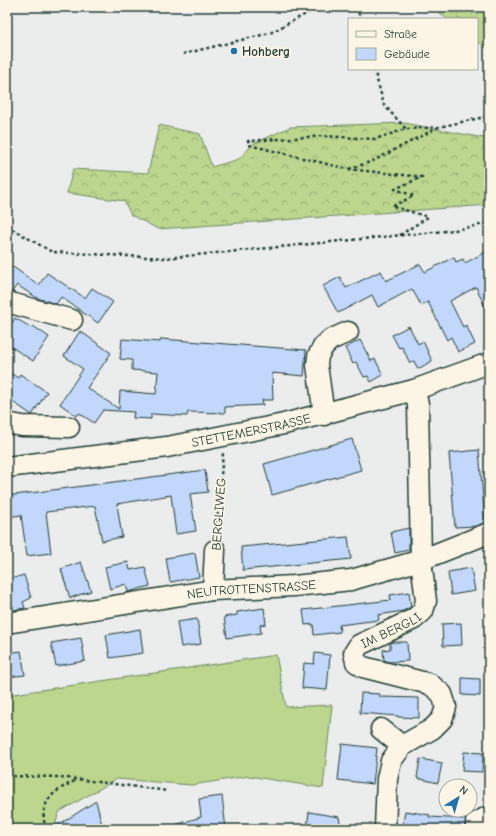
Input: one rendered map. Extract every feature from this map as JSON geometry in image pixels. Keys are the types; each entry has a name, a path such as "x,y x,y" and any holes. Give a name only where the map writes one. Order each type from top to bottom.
{"street":[{"path":"7,302 72,320"},
{"path":"324,415 317,365 318,356 323,347 330,340 348,332"},
{"name":"STETTEMERSTRASSE","path":"7,467 167,447 224,437 324,415 414,390 489,363"},
{"name":"IM BERGLI","path":"385,829 387,779 391,761 402,746 432,729 442,719 446,707 442,694 430,684 363,667 356,662 354,653 359,645 414,619 423,611 426,601 421,560 418,404 414,390"},
{"path":"7,423 22,426 69,427"},
{"name":"NEUTROTTENSTRASSE","path":"7,623 213,590 294,586 351,580 421,560 489,533"},
{"name":"BERGLIWEG","path":"213,590 215,550"},
{"path":"381,729 402,746"},
{"path":"476,829 476,823 489,816"}],"path":[{"path":"183,54 270,33 319,7"},
{"path":"356,7 361,18"},
{"path":"374,70 384,105 406,129"},
{"path":"400,235 428,217 392,206 414,196 395,189 422,177 348,169 249,145 248,141 323,136 375,139 406,129 439,126 489,116"},
{"path":"348,169 373,160 439,126"},
{"path":"7,226 52,252 165,258 455,230 489,223"},
{"name":"BERGLIWEG","path":"215,550 224,437"},
{"path":"7,776 60,777 168,791"},
{"path":"46,829 43,821 44,809 47,800 64,786 78,780"}],"green space":[{"path":"432,7 489,7 489,50 478,42 478,18 446,18"},
{"path":"404,123 489,139 489,205 158,229 131,215 124,201 67,193 73,169 148,173 159,125 200,134 212,167 239,159 253,144 290,127"},
{"path":"276,655 286,707 332,705 323,788 249,776 192,785 117,779 59,812 54,829 7,829 7,695"}],"building":[{"path":"489,250 489,316 476,287 450,301 463,327 466,325 475,344 458,352 451,337 447,340 428,302 421,305 412,289 378,307 372,295 338,313 323,286 340,277 346,288 381,271 386,281 420,264 425,272 454,257 456,262 463,259 465,263"},
{"path":"7,263 39,285 47,273 85,298 92,288 113,302 98,323 61,297 56,304 37,298 17,285 12,292 7,291"},
{"path":"15,318 32,328 33,326 49,337 33,361 7,344 7,331"},
{"path":"409,326 418,344 423,341 432,361 418,369 414,361 410,363 402,347 399,348 392,335"},
{"path":"80,331 111,353 87,388 119,409 120,391 156,394 158,372 132,370 132,360 120,359 122,339 160,342 161,339 306,350 304,376 272,373 273,400 262,400 263,405 225,407 225,413 188,412 187,416 151,414 151,419 133,418 134,412 103,410 94,423 79,413 77,416 60,404 83,369 64,356"},
{"path":"360,340 371,361 375,359 383,375 371,382 368,376 364,377 356,362 353,364 345,348"},
{"path":"7,371 18,378 20,374 47,392 32,415 7,398"},
{"path":"352,439 361,470 272,495 264,464"},
{"path":"479,450 485,522 477,526 455,527 449,453"},
{"path":"205,470 208,492 190,494 196,531 176,534 171,495 117,504 122,537 102,541 95,506 46,512 51,553 27,556 21,515 7,517 7,496"},
{"path":"409,528 409,550 395,553 391,532"},
{"path":"348,537 351,559 243,570 241,547"},
{"path":"195,553 199,577 170,582 166,558"},
{"path":"81,562 91,591 70,598 61,569"},
{"path":"128,562 130,570 145,567 150,586 128,592 126,584 110,589 105,567"},
{"path":"471,568 475,591 451,595 448,572"},
{"path":"24,575 31,598 23,602 25,608 14,610 7,588 7,580"},
{"path":"409,592 411,607 403,611 378,615 379,620 339,625 340,632 314,635 313,624 305,625 303,610 391,600 390,595"},
{"path":"264,608 266,624 260,625 261,633 227,638 224,617 237,615 237,612"},
{"path":"197,619 201,644 181,647 177,622"},
{"path":"461,623 462,645 443,646 442,624"},
{"path":"140,629 143,653 110,658 106,635"},
{"path":"81,638 85,661 56,666 51,643"},
{"path":"407,642 408,661 389,662 384,660 383,650 390,649 390,643"},
{"path":"21,651 25,675 7,677 7,653"},
{"path":"315,653 330,655 327,690 302,688 304,663 314,664"},
{"path":"462,678 480,679 480,696 462,695"},
{"path":"361,693 380,694 380,697 419,698 419,718 360,713"},
{"path":"342,744 377,748 373,784 338,780"},
{"path":"464,752 483,753 482,772 462,771"},
{"path":"420,759 442,763 438,783 417,778"},
{"path":"222,796 226,829 172,829 172,826 201,817 199,799"},
{"path":"96,801 103,829 52,829"},
{"path":"405,811 430,815 429,817 466,819 464,829 402,829"},
{"path":"309,812 339,817 341,829 307,829"}],"place":[{"name":"Hohberg","path":"234,51"}]}
